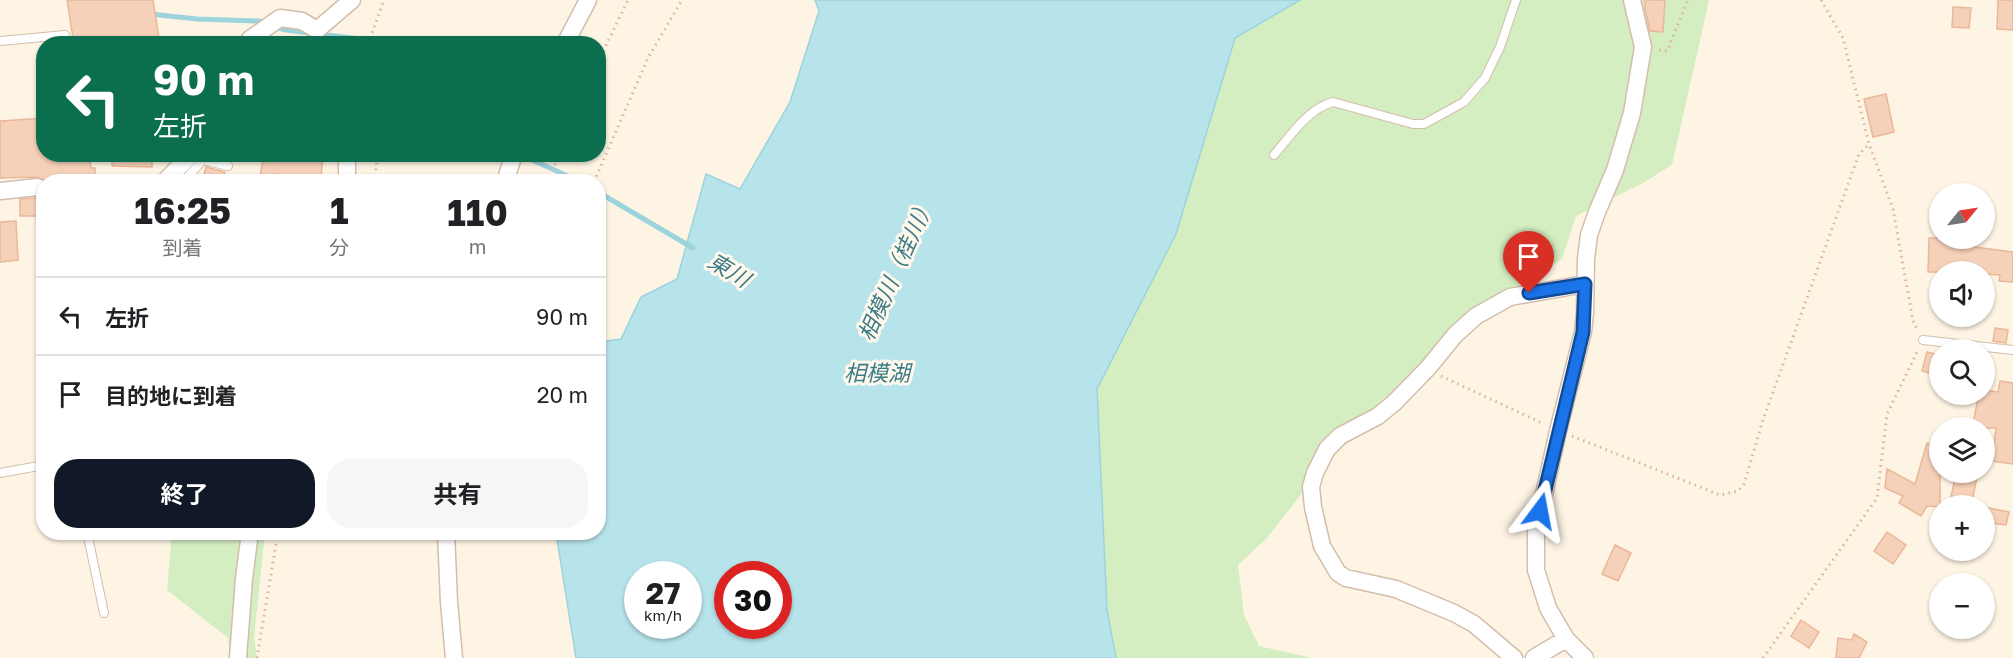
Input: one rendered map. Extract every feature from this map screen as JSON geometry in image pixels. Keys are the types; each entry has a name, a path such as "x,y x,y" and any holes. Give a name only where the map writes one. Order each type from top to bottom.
{"street":[{"path":"318,36 351,0"},
{"path":"569,36 588,0"},
{"path":"1585,658 1566,639 1548,608 1536,570 1536,531 1583,332 1589,236 1615,170 1632,113 1643,47 1632,0"},
{"path":"254,36 280,18 302,21 316,36"},
{"path":"173,174 184,162"},
{"path":"0,191 36,188"},
{"path":"1514,658 1474,624 1454,613 1396,589 1346,579 1338,573 1322,546 1311,487 1315,472 1327,449 1340,436 1378,416 1394,403 1428,368 1455,335 1476,316 1510,297 1585,284"},
{"path":"238,658 249,540"},
{"path":"446,540 454,658"},
{"path":"1534,658 1566,639"}],"lane":[{"path":"1275,155 1293,132 1317,110 1333,102 1413,124 1424,124 1464,102 1485,78 1500,47 1516,0"},
{"path":"54,36 65,35"},
{"path":"0,41 36,38"},
{"path":"190,174 201,162"},
{"path":"211,162 228,166"},
{"path":"1923,340 2013,350"},
{"path":"0,473 36,466"},
{"path":"89,540 104,613"}],"path":[{"path":"371,36 384,0"},
{"path":"606,45 628,0"},
{"path":"606,154 648,57 682,0"},
{"path":"1643,47 1667,51 1688,0"},
{"path":"1763,658 1877,498 1887,414 1923,340 1913,321 1893,209 1869,144 1842,38 1821,0"},
{"path":"1428,368 1448,380 1558,431 1720,495 1738,491 1744,484 1763,420 1859,154 1869,144"},
{"path":"257,658 277,540"}],"green space":[{"path":"1300,0 1709,0 1672,165 1643,183 1576,216 1562,259 1472,313 1316,475 1267,538 1238,565 1244,615 1259,646 1312,658 1116,658 1107,610 1097,389 1176,234 1235,38"},
{"path":"171,540 264,540 254,637 257,658 230,658 228,638 167,590"}],"water":[{"name":"相模湖","path":"815,0 1300,0 1235,38 1176,234 1097,389 1107,610 1116,658 576,658 557,540 606,540 606,341 621,339 641,297 677,279 706,174 740,189 790,102 819,11"}],"building":[{"path":"67,0 153,0 159,36 73,36"},
{"path":"1645,0 1665,0 1663,32 1650,31"},
{"path":"1998,0 2013,0 2013,30 1997,29"},
{"path":"1953,7 1971,8 1969,28 1952,27"},
{"path":"1886,94 1894,132 1873,137 1864,99"},
{"path":"36,119 36,162 90,162 91,168 95,168 95,174 36,174 36,177 0,178 0,121"},
{"path":"112,162 152,162 152,167 112,166"},
{"path":"263,162 322,162 321,174 260,174"},
{"path":"206,167 225,172 224,174 204,174"},
{"path":"36,198 36,216 20,216 20,199"},
{"path":"16,221 18,260 0,262 0,222"},
{"path":"1929,238 1929,249 1990,249 2013,252 2013,282 1999,281 2000,275 1995,275 1995,261 1929,261 1928,272"},
{"path":"1995,328 2008,330 2006,343 1993,339"},
{"path":"1927,352 1929,352 1929,373 1922,371"},
{"path":"2000,381 2013,383 2013,464 1995,461 1995,417 1974,417 1977,405 1995,405 1995,392 1998,392"},
{"path":"1927,443 1929,443 1929,483 1940,483 1940,495 1929,495 1929,506 1921,516 1899,503 1903,496 1885,488 1887,469 1915,484"},
{"path":"1954,483 1976,483 1973,495 1951,495"},
{"path":"1995,509 2009,512 2006,525 1995,524"},
{"path":"1887,532 1906,545 1893,564 1874,551"},
{"path":"1615,545 1631,553 1618,581 1602,574"},
{"path":"1801,620 1819,632 1809,648 1791,636"},
{"path":"1854,634 1867,642 1859,658 1836,658 1838,638 1852,640"}],"waterway":[{"name":"東川","path":"150,14 197,19 259,21 266,24"},
{"name":"東川","path":"275,27 310,33"},
{"name":"東川","path":"319,34 335,36"},
{"name":"東川","path":"537,162 563,174"},
{"name":"東川","path":"606,197 693,248"}],"route":[{"path":"1529,293 1585,284 1583,332 1540,511"}],"water label":[{"name":"相模川（桂川）","path":"896,269"}]}
